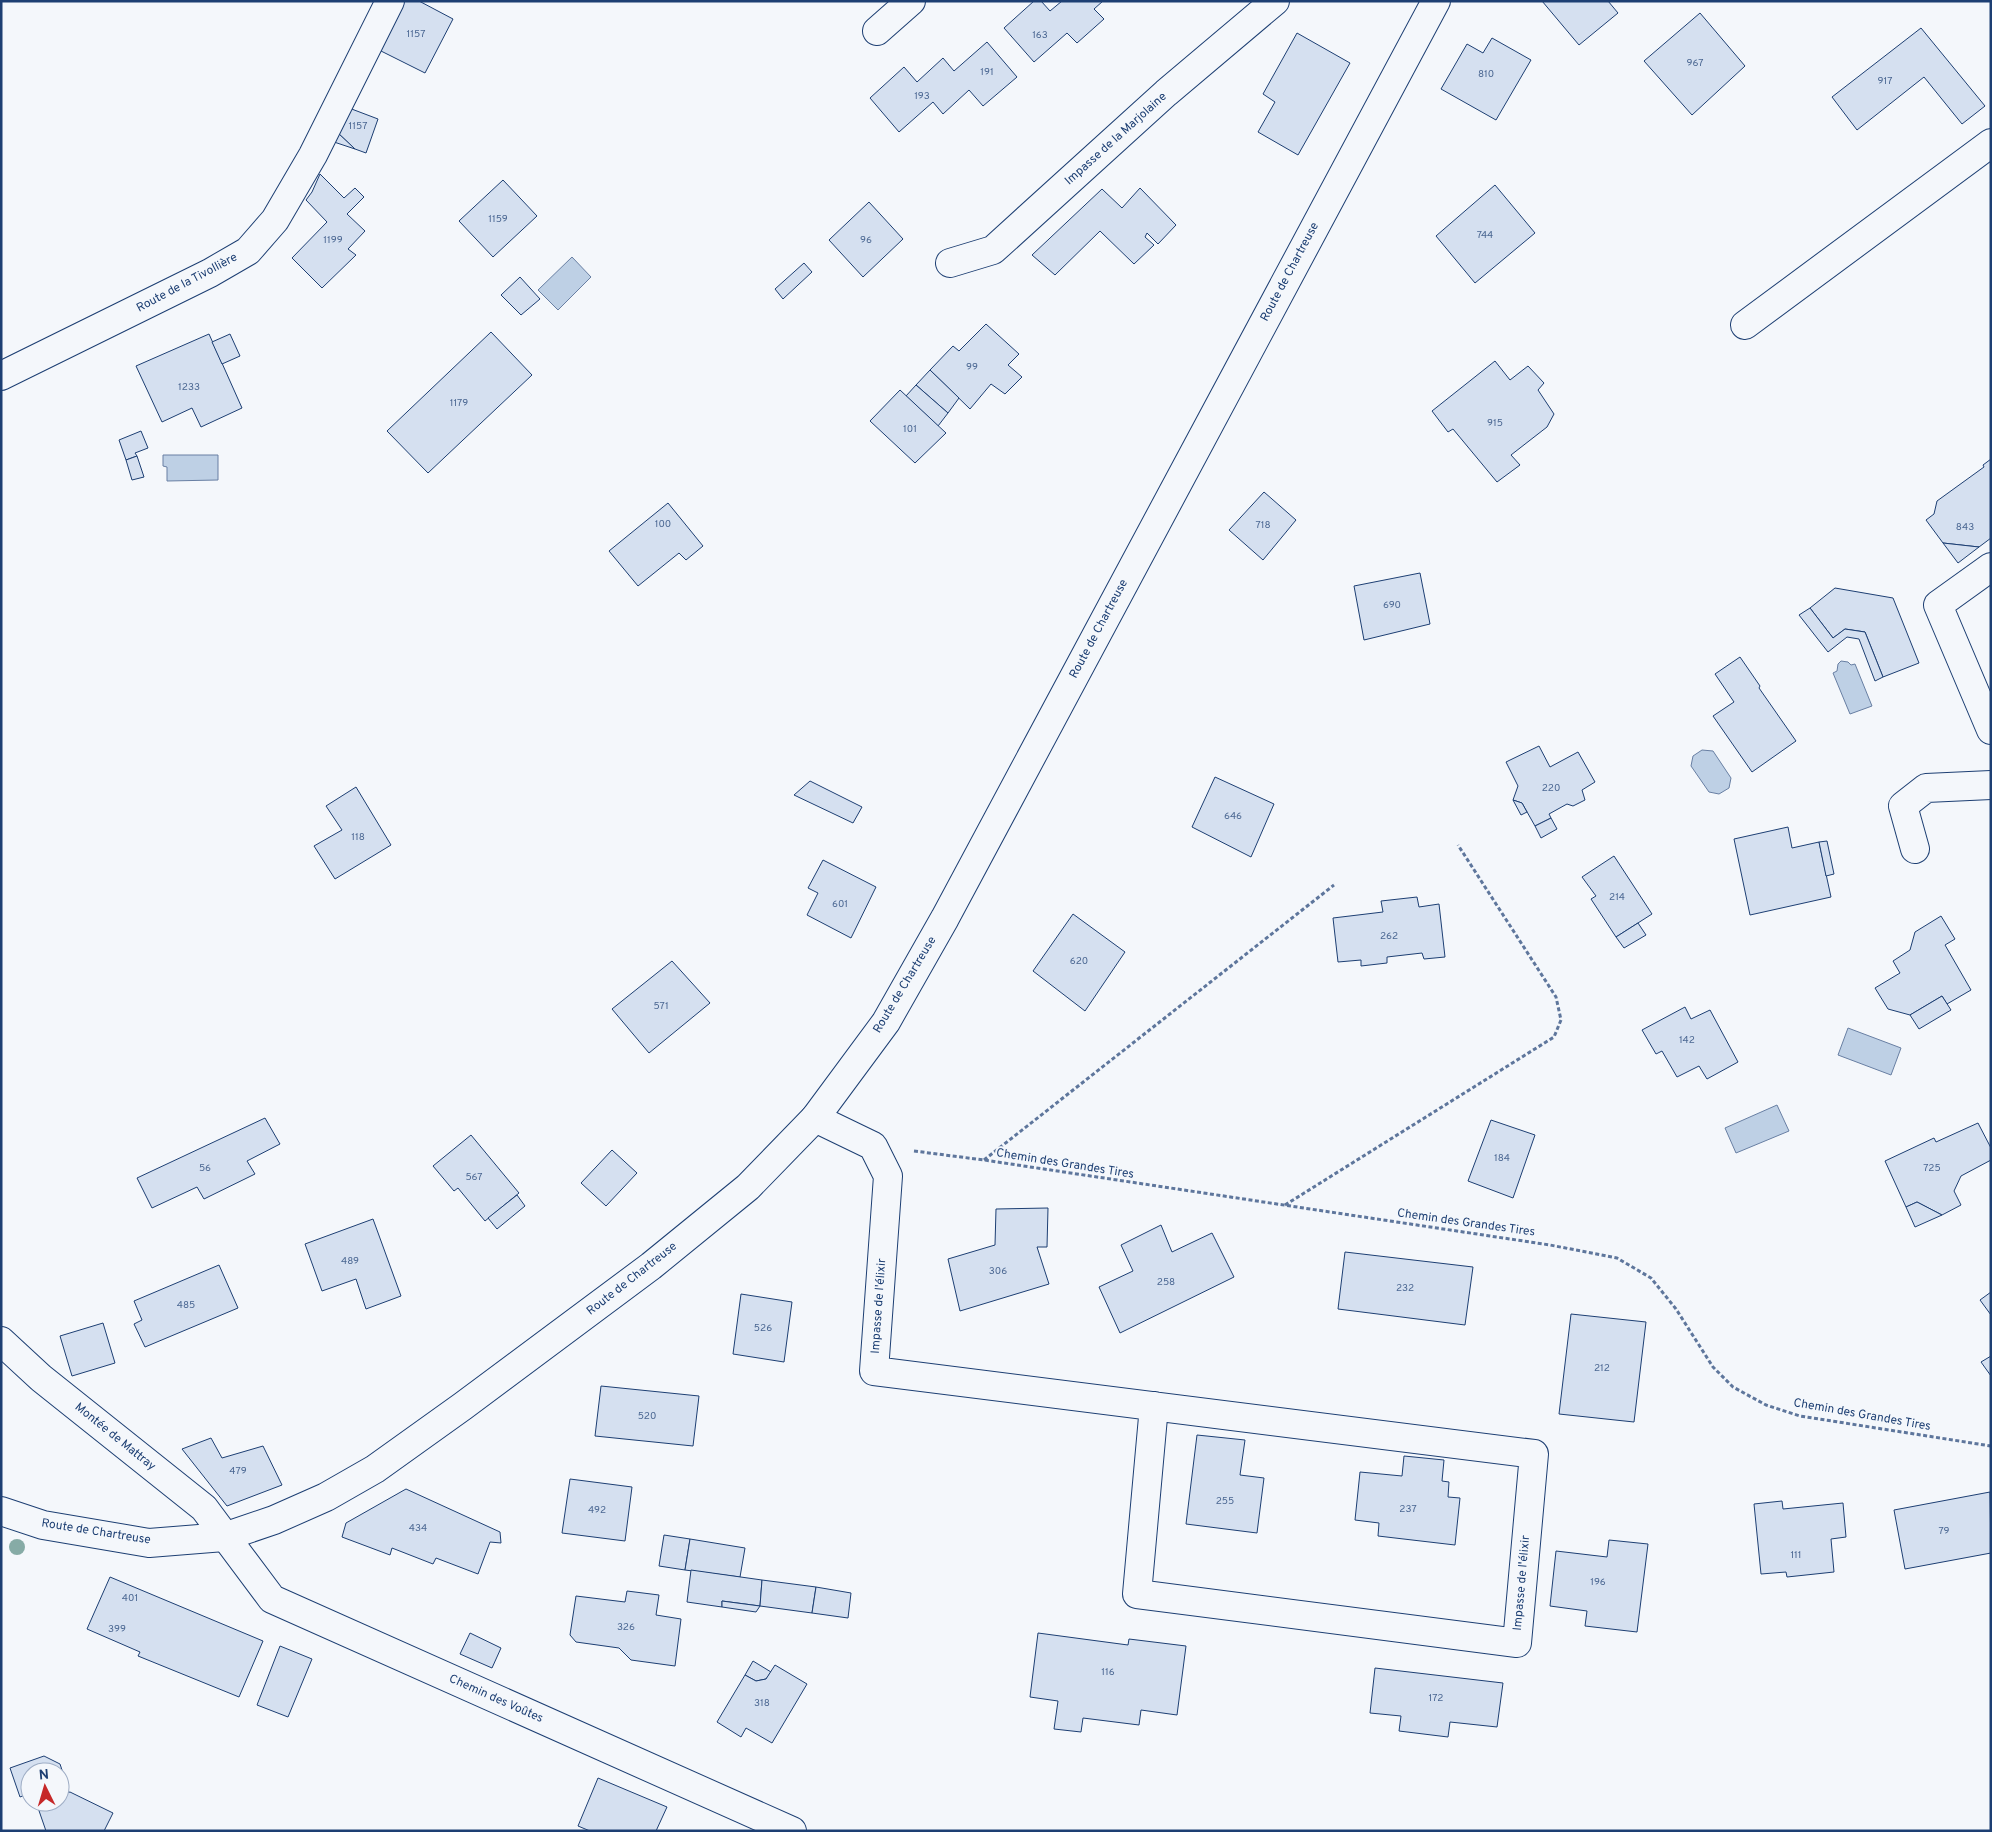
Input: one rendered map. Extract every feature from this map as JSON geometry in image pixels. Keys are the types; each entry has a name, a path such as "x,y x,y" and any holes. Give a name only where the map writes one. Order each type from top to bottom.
{"street":[{"name":"Route de la Tivollière","path":"1,376 210,274 248,250 275,220 313,155 390,1"},
{"path":"877,30 911,1"},
{"name":"Impasse de la Marjolaine","path":"950,263 993,250 1166,93 1275,1"},
{"name":"Route de Chartreuse","path":"1,1511 44,1525 149,1543 224,1537 274,1520 326,1497 383,1464 651,1266 748,1187 815,1118 886,1022 945,918 1436,1"},
{"path":"1745,324 1991,143"},
{"path":"1991,566 1938,604 1991,730"},
{"path":"1916,849 1903,806 1926,788 1991,785"},
{"path":"815,1118 873,1146"},
{"name":"Impasse de l'élixir","path":"873,1146 888,1176 874,1371 1154,1406 1534,1454 1517,1643 1137,1594 1154,1406"},
{"name":"Montée de Mattray","path":"1,1341 41,1378 204,1508 224,1537"},
{"name":"Chemin des Voûtes","path":"224,1537 272,1599 792,1831"}],"path":[{"path":"1285,1206 1554,1037 1560,1020 1556,997 1458,845"},
{"path":"984,1160 1334,885"},
{"name":"Chemin des Grandes Tires","path":"873,1146 984,1160 1550,1244 1617,1258 1651,1278 1676,1309 1713,1367 1733,1387 1766,1405 1800,1416 1991,1446"}],"water":[{"path":"572,257 591,277 558,310 538,290"},
{"path":"163,455 218,455 218,480 167,481 167,467 163,466"},
{"path":"1841,661 1848,662 1851,665 1855,664 1872,706 1850,714 1833,673 1837,671 1838,664"},
{"path":"1702,750 1713,751 1731,778 1729,788 1719,794 1709,792 1691,766 1693,756"},
{"path":"1848,1028 1901,1048 1891,1075 1838,1055"},
{"path":"1777,1105 1789,1131 1736,1153 1725,1128"}],"building":[{"path":"404,1 419,1 453,19 425,73 379,50"},
{"path":"1034,1 1041,1 1050,11 1062,1 1103,1 1094,9 1104,19 1077,43 1067,33 1034,62 1004,28"},
{"path":"1542,1 1608,1 1618,13 1579,45"},
{"path":"1700,13 1745,66 1692,115 1644,61"},
{"path":"1921,28 1985,106 1962,124 1924,77 1857,130 1832,97"},
{"path":"1297,33 1350,63 1298,155 1258,132 1275,102 1263,94"},
{"path":"1492,38 1531,60 1496,120 1441,89 1467,44 1483,53"},
{"path":"987,42 1017,77 983,106 969,90 943,114 933,102 899,132 870,98 904,67 917,82 943,58 954,71"},
{"path":"349,108 378,119 366,153 355,149 338,133"},
{"path":"338,133 355,149 334,142"},
{"path":"320,174 344,198 355,188 364,197 347,214 365,231 348,249 356,255 322,288 292,258 327,222 306,200"},
{"path":"503,180 537,216 493,257 459,221"},
{"path":"1495,185 1535,233 1475,283 1436,236"},
{"path":"1140,188 1176,225 1158,244 1147,233 1145,237 1154,245 1134,264 1100,231 1055,275 1032,255 1102,189 1122,208"},
{"path":"869,202 903,239 863,277 829,240"},
{"path":"804,263 812,272 783,299 775,289"},
{"path":"520,277 540,299 521,315 501,295"},
{"path":"986,324 1019,354 1008,365 1022,377 1005,394 991,384 970,409 930,370 953,346 959,351"},
{"path":"491,332 532,375 428,473 387,431"},
{"path":"209,334 242,408 201,427 192,408 162,422 136,366"},
{"path":"230,334 240,356 222,364 212,342"},
{"path":"1495,361 1510,380 1528,366 1544,383 1538,390 1554,414 1547,427 1511,455 1520,465 1497,482 1453,429 1448,432 1432,411"},
{"path":"930,370 959,398 948,413 916,385"},
{"path":"916,385 948,413 938,426 906,396"},
{"path":"900,390 946,433 915,463 870,421"},
{"path":"141,431 148,448 135,453 137,456 126,460 119,440"},
{"path":"137,456 144,477 132,480 126,460"},
{"path":"1991,459 1991,538 1979,547 1943,543 1926,520 1934,514 1937,501 1984,467 1983,465"},
{"path":"1264,492 1296,520 1263,560 1229,530"},
{"path":"668,503 703,546 686,560 679,553 638,586 609,551"},
{"path":"1943,543 1979,547 1958,563"},
{"path":"1420,573 1430,624 1364,640 1354,586"},
{"path":"1835,588 1893,598 1919,663 1883,677 1865,632 1845,629 1833,638 1810,608"},
{"path":"1810,608 1833,638 1845,629 1865,632 1883,677 1875,681 1859,639 1847,637 1828,652 1799,615"},
{"path":"1740,657 1796,741 1752,772 1713,716 1734,702 1715,674"},
{"path":"1539,746 1550,767 1578,752 1595,782 1582,790 1585,800 1573,806 1567,804 1549,814 1551,818 1535,826 1522,803 1513,800 1518,786 1506,762"},
{"path":"1215,777 1274,804 1251,857 1192,827"},
{"path":"810,781 862,807 853,823 794,795"},
{"path":"356,787 391,845 335,879 314,846 342,830 326,806"},
{"path":"1513,800 1522,803 1527,812 1521,815"},
{"path":"1551,818 1557,829 1541,838 1535,826"},
{"path":"1788,827 1792,848 1819,842 1831,897 1750,915 1734,839"},
{"path":"1827,841 1834,874 1826,876 1819,842"},
{"path":"1614,856 1652,914 1616,937 1591,899 1596,896 1582,877"},
{"path":"823,860 876,887 851,938 807,915 818,893 808,888"},
{"path":"1417,897 1419,907 1439,904 1445,957 1424,959 1422,953 1387,957 1387,963 1361,966 1361,960 1338,962 1333,918 1383,912 1381,901"},
{"path":"1073,914 1125,952 1085,1011 1033,971"},
{"path":"1941,916 1955,939 1945,945 1971,990 1947,1004 1942,996 1910,1015 1888,1009 1875,988 1900,973 1893,961 1910,950 1915,932"},
{"path":"1638,923 1646,935 1624,948 1616,937"},
{"path":"672,961 710,1003 649,1053 612,1009"},
{"path":"1942,996 1951,1010 1919,1029 1910,1015"},
{"path":"1685,1007 1691,1019 1710,1010 1738,1062 1707,1079 1699,1066 1677,1077 1662,1051 1656,1054 1642,1030"},
{"path":"265,1118 280,1144 247,1161 255,1174 204,1199 197,1187 152,1208 137,1178"},
{"path":"1491,1120 1535,1135 1513,1198 1468,1181"},
{"path":"1978,1123 1991,1148 1991,1160 1961,1176 1954,1191 1961,1205 1942,1215 1917,1202 1906,1207 1885,1161 1934,1138 1936,1142"},
{"path":"471,1135 519,1193 485,1221 458,1188 454,1191 433,1166"},
{"path":"612,1150 637,1173 606,1206 581,1183"},
{"path":"517,1195 525,1206 497,1229 488,1218"},
{"path":"1917,1202 1942,1215 1915,1227 1906,1207"},
{"path":"1048,1208 1047,1247 1037,1247 1049,1284 960,1311 948,1259 995,1245 996,1209"},
{"path":"373,1219 401,1296 366,1309 356,1279 322,1291 305,1244"},
{"path":"1161,1225 1172,1252 1212,1233 1234,1277 1120,1333 1099,1287 1133,1271 1121,1245"},
{"path":"1345,1252 1473,1267 1465,1325 1338,1309"},
{"path":"219,1265 238,1308 145,1347 134,1324 142,1320 134,1301"},
{"path":"1991,1292 1991,1315 1980,1300"},
{"path":"741,1294 792,1302 784,1362 733,1354"},
{"path":"1571,1314 1646,1322 1634,1422 1559,1414"},
{"path":"103,1323 115,1363 72,1376 60,1336"},
{"path":"1991,1356 1991,1376 1981,1362"},
{"path":"601,1386 699,1396 693,1446 595,1436"},
{"path":"1197,1435 1245,1440 1240,1475 1264,1478 1257,1533 1186,1524"},
{"path":"211,1438 222,1458 263,1446 282,1485 227,1506 182,1449"},
{"path":"1404,1456 1444,1460 1442,1481 1449,1482 1448,1497 1460,1498 1455,1545 1378,1536 1379,1523 1355,1520 1360,1472 1402,1476"},
{"path":"570,1479 632,1487 625,1541 562,1533"},
{"path":"406,1489 500,1532 501,1543 490,1542 478,1574 436,1558 433,1564 392,1548 390,1555 342,1537 346,1523"},
{"path":"1990,1492 1991,1553 1905,1569 1894,1510"},
{"path":"1782,1501 1783,1509 1843,1503 1846,1537 1831,1539 1834,1572 1787,1577 1786,1572 1761,1574 1754,1504"},
{"path":"664,1535 690,1539 685,1570 659,1566"},
{"path":"690,1539 745,1548 740,1577 685,1570"},
{"path":"1609,1540 1648,1544 1637,1632 1585,1626 1587,1611 1550,1606 1556,1551 1607,1557"},
{"path":"691,1570 762,1580 760,1606 722,1601 722,1607 687,1602"},
{"path":"110,1577 263,1641 239,1697 138,1656 140,1652 87,1629"},
{"path":"762,1580 816,1587 812,1613 760,1606"},
{"path":"816,1587 851,1593 848,1618 812,1613"},
{"path":"627,1591 659,1595 656,1615 681,1619 675,1666 631,1660 619,1648 576,1642 570,1635 576,1596 625,1602"},
{"path":"722,1601 760,1606 756,1612 722,1607"},
{"path":"470,1633 501,1648 492,1668 460,1654"},
{"path":"1038,1633 1128,1645 1129,1639 1186,1646 1177,1715 1141,1710 1139,1725 1083,1718 1081,1732 1054,1729 1058,1701 1030,1697"},
{"path":"280,1646 312,1659 288,1717 257,1705"},
{"path":"753,1661 771,1672 766,1679 756,1681 745,1675"},
{"path":"775,1665 807,1684 772,1743 746,1728 741,1737 717,1722 745,1675 756,1681 766,1679"},
{"path":"1375,1668 1503,1683 1497,1727 1450,1722 1448,1737 1399,1731 1401,1716 1370,1713"},
{"path":"44,1756 56,1762 27,1762"},
{"path":"20,1764 20,1797 10,1768"},
{"path":"598,1778 667,1807 656,1831 590,1831 578,1826"},
{"path":"70,1792 113,1813 104,1831 46,1831 39,1812 70,1812"}]}
